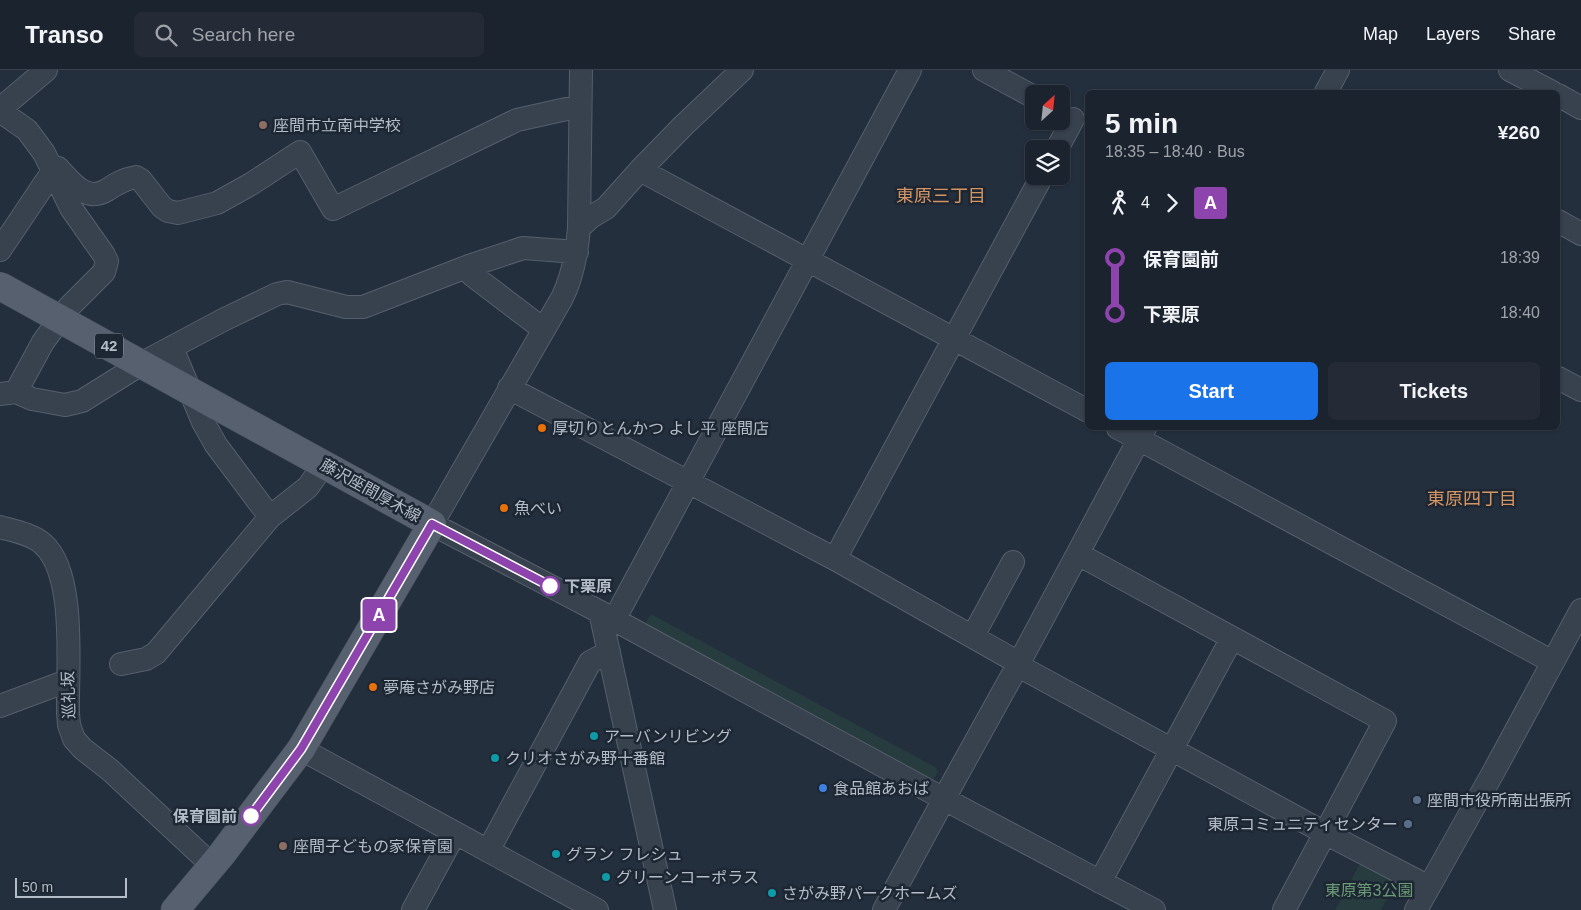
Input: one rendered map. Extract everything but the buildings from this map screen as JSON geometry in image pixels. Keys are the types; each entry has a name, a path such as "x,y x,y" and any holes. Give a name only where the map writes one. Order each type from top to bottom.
{"main road":[{"name":"藤沢座間厚木線","path":"0,286 432,524 301,749 213,866 175,910"}],"street":[{"path":"0,106 46,70"},
{"path":"581,70 579,228 577,252 567,287 432,524 1154,910"},
{"path":"579,228 591,216 606,208 683,126 742,70"},
{"path":"665,910 608,652 607,616 689,483 910,70"},
{"path":"984,70 1025,92"},
{"path":"1327,90 1338,70"},
{"path":"1510,70 1548,90"},
{"path":"1560,97 1581,108"},
{"path":"0,250 53,171 58,168 79,190 94,195 103,192 122,180 136,177 141,180 162,207 168,212 178,213 217,203 251,184 300,152 333,209 516,120 580,106"},
{"path":"0,111 27,130 44,153 71,208 104,255 106,266 104,272 69,307 42,342 8,393 32,399 65,404 82,401 146,361 277,294 287,292 346,307 363,308 469,266 523,248 577,252"},
{"path":"1062,140 1074,119"},
{"path":"640,170 807,262 954,338 1085,409"},
{"path":"835,559 1037,185"},
{"path":"1560,222 1581,234"},
{"path":"469,266 472,275 543,329"},
{"path":"172,348 211,438 270,517"},
{"path":"1560,379 1581,390"},
{"path":"509,388 835,559 973,636 1019,663 1026,670 1325,833 1429,887"},
{"path":"1128,430 1142,433 1552,662"},
{"path":"884,910 1142,433"},
{"path":"121,664 146,659 156,653 270,517 308,487 324,464"},
{"name":"巡礼坂","path":"0,527 38,540 46,546 57,565 65,597 68,621 67,681 69,725 74,739 213,866"},
{"path":"1078,554 1385,721 1284,910"},
{"path":"973,636 1013,562"},
{"path":"1416,910 1581,610"},
{"path":"1100,882 1232,638"},
{"path":"488,850 590,662 608,652"},
{"path":"0,706 67,681"},
{"path":"301,749 597,910"},
{"path":"413,910 455,833"}],"green space":[{"path":"651,614 935,767 938,772 934,778 930,778 647,626 646,622"},
{"name":"東原第3公園","path":"1363,858 1399,877 1381,910 1335,910"}],"bus line":[{"name":"A","path":"251,816 301,749 432,524 550,586"}],"place":[{"name":"座間市立南中学校","path":"263,125"},
{"name":"厚切りとんかつ よし平 座間店","path":"542,428"},
{"name":"魚べい","path":"504,508"},
{"name":"下栗原","path":"550,586"},
{"name":"夢庵さがみ野店","path":"373,687"},
{"name":"アーバンリビング","path":"594,736"},
{"name":"クリオさがみ野十番館","path":"495,758"},
{"name":"食品館あおば","path":"823,788"},
{"name":"座間市役所南出張所","path":"1417,800"},
{"name":"保育園前","path":"251,816"},
{"name":"東原コミュニティセンター","path":"1408,824"},
{"name":"座間子どもの家保育園","path":"283,846"},
{"name":"グラン フレシュ","path":"556,854"},
{"name":"グリーンコーポラス","path":"606,877"},
{"name":"さがみ野パークホームズ","path":"772,893"}],"district":[{"name":"東原三丁目","path":"941,196"},
{"name":"東原四丁目","path":"1472,499"}]}
